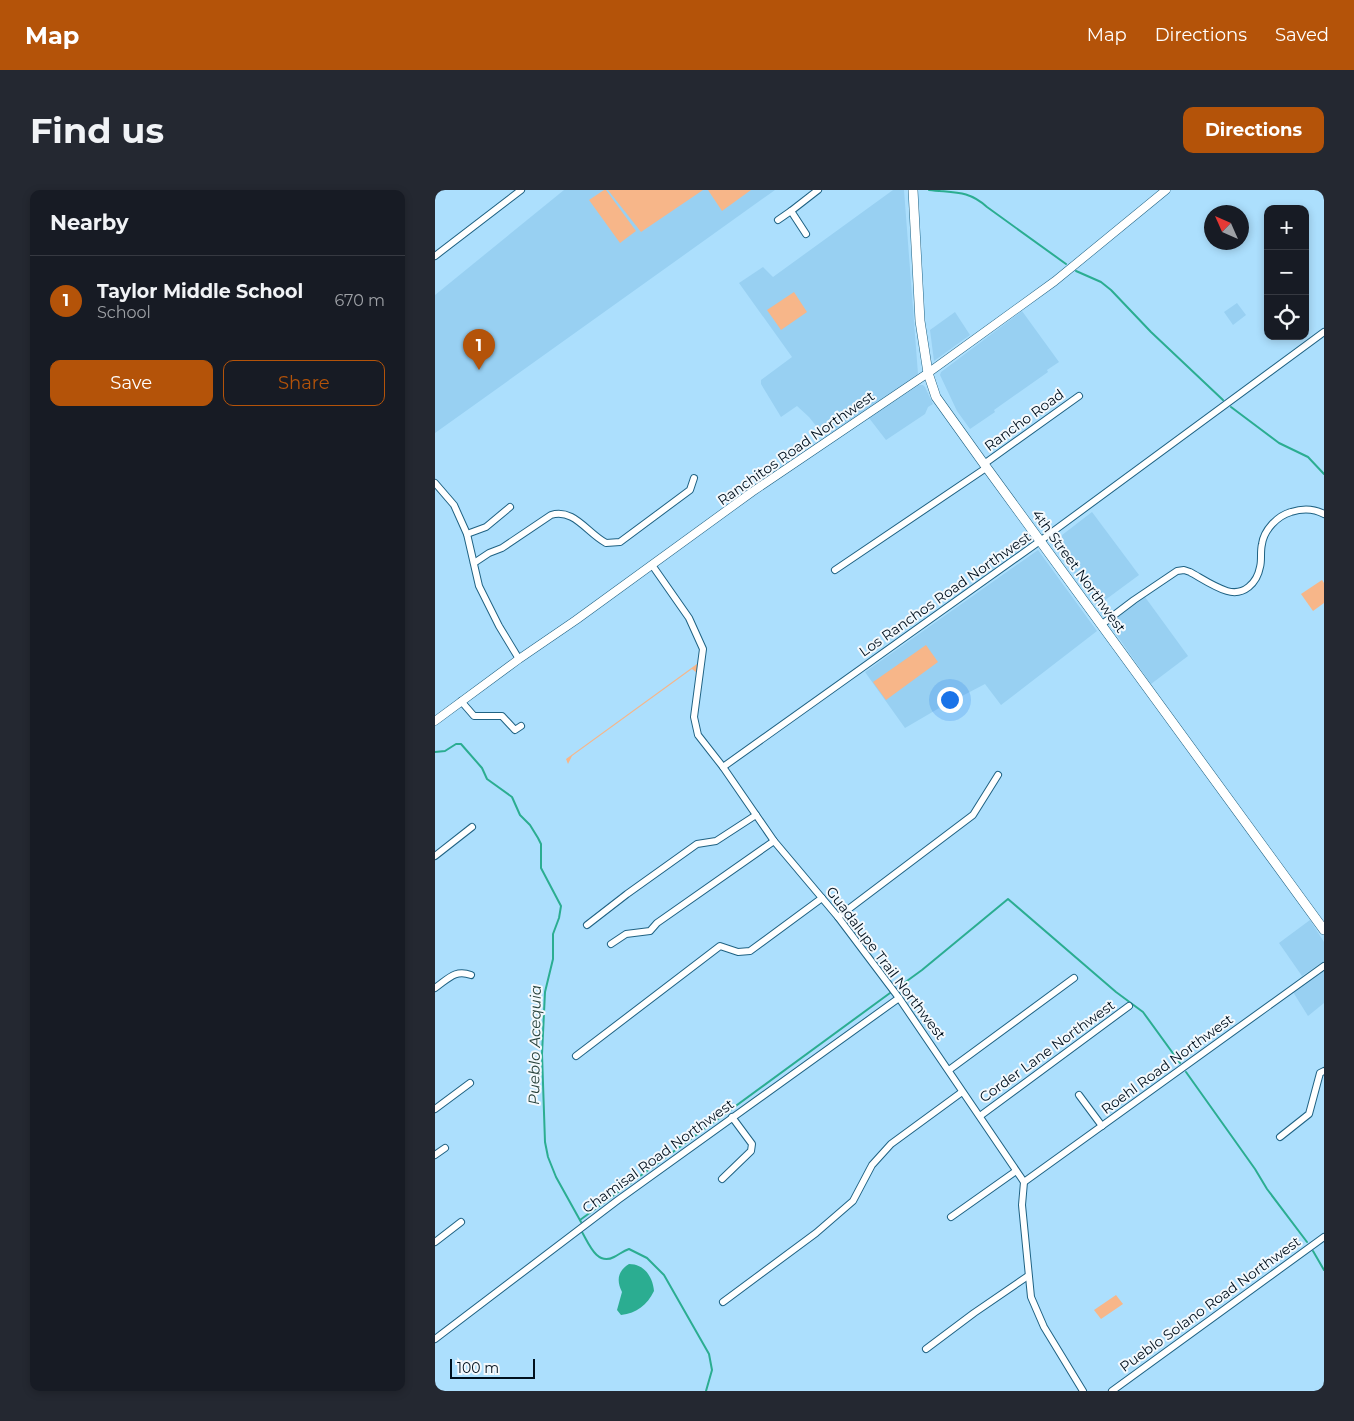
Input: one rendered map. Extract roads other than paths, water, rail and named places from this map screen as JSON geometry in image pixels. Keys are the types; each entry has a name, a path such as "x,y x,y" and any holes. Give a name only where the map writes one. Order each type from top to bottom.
{"main road":[{"name":"4th Street Northwest","path":"914,192 922,344 928,373 936,397 1324,930"}],"street":[{"path":"435,256 521,190"},
{"path":"779,220 818,190"},
{"name":"Ranchitos Road Northwest","path":"435,721 752,492 928,373 1046,287 1167,190"},
{"path":"791,211 806,234"},
{"name":"Los Ranchos Road Northwest","path":"723,767 1040,541 1324,332"},
{"name":"Rancho Road","path":"835,570 985,466 1079,396"},
{"path":"474,563 489,553 502,548 551,515 559,512 571,516 606,543 620,542 690,490 694,478"},
{"path":"435,483 454,505 467,534 479,586 499,626 519,659"},
{"path":"467,534 485,527 510,507"},
{"path":"1101,625 1177,571 1184,570 1190,572 1227,591 1243,590 1251,586 1256,579 1260,567 1262,543 1267,530 1275,521 1286,513 1298,510 1315,509 1324,514"},
{"name":"Guadalupe Trail Northwest","path":"653,565 689,618 703,648 694,717 698,736 723,767 775,841 822,898 899,998 1024,1182"},
{"path":"461,702 474,716 502,716 515,730 521,726"},
{"path":"837,917 973,815 998,776"},
{"path":"587,925 697,844 716,841 756,815"},
{"path":"435,856 472,827"},
{"path":"611,944 626,934 650,931 657,923 775,841"},
{"path":"576,1056 720,946 738,952 750,951 822,898"},
{"name":"Roehl Road Northwest","path":"1024,1182 1324,966"},
{"path":"435,988 457,972 471,975"},
{"path":"949,1070 1074,978"},
{"name":"Chamisal Road Northwest","path":"435,1339 618,1200 899,998"},
{"name":"Corder Lane Northwest","path":"980,1116 1129,1006"},
{"path":"1280,1137 1309,1114 1320,1074 1324,1071"},
{"path":"435,1109 470,1084"},
{"path":"723,1302 816,1232 853,1201 872,1165 891,1144 962,1092"},
{"path":"1079,1095 1102,1126"},
{"path":"722,1179 751,1151 752,1144 732,1117"},
{"path":"435,1155 445,1148"},
{"path":"951,1217 1016,1171"},
{"path":"1024,1182 1022,1205 1031,1297 1044,1327 1083,1391"},
{"path":"435,1242 461,1222"},
{"name":"Pueblo Solano Road Northwest","path":"1112,1391 1324,1237"},
{"path":"926,1349 1028,1276"}],"waterway":[{"path":"929,190 961,193 974,198 1066,264"},
{"path":"1076,271 1101,282 1111,290 1151,332 1223,400"},
{"path":"1231,407 1279,443 1308,457 1324,474"},
{"name":"Pueblo Acequia","path":"435,752 445,751 456,744 461,744 482,768 487,779 512,797 520,815 530,825 541,844 541,868 561,906 553,934 553,959 545,992 542,1054 545,1142 548,1157 556,1177 581,1222"},
{"path":"900,986 1008,899 1116,992 1143,1012 1180,1063"},
{"path":"580,1220 890,993"},
{"path":"1186,1072 1255,1169 1267,1189 1307,1242"},
{"path":"582,1232 594,1252 603,1259 614,1257 629,1249 647,1258 664,1275 709,1354 712,1370 706,1391"},
{"path":"1313,1251 1324,1270"}],"place":[{"name":"Taylor Middle School","path":"479,370"}]}
